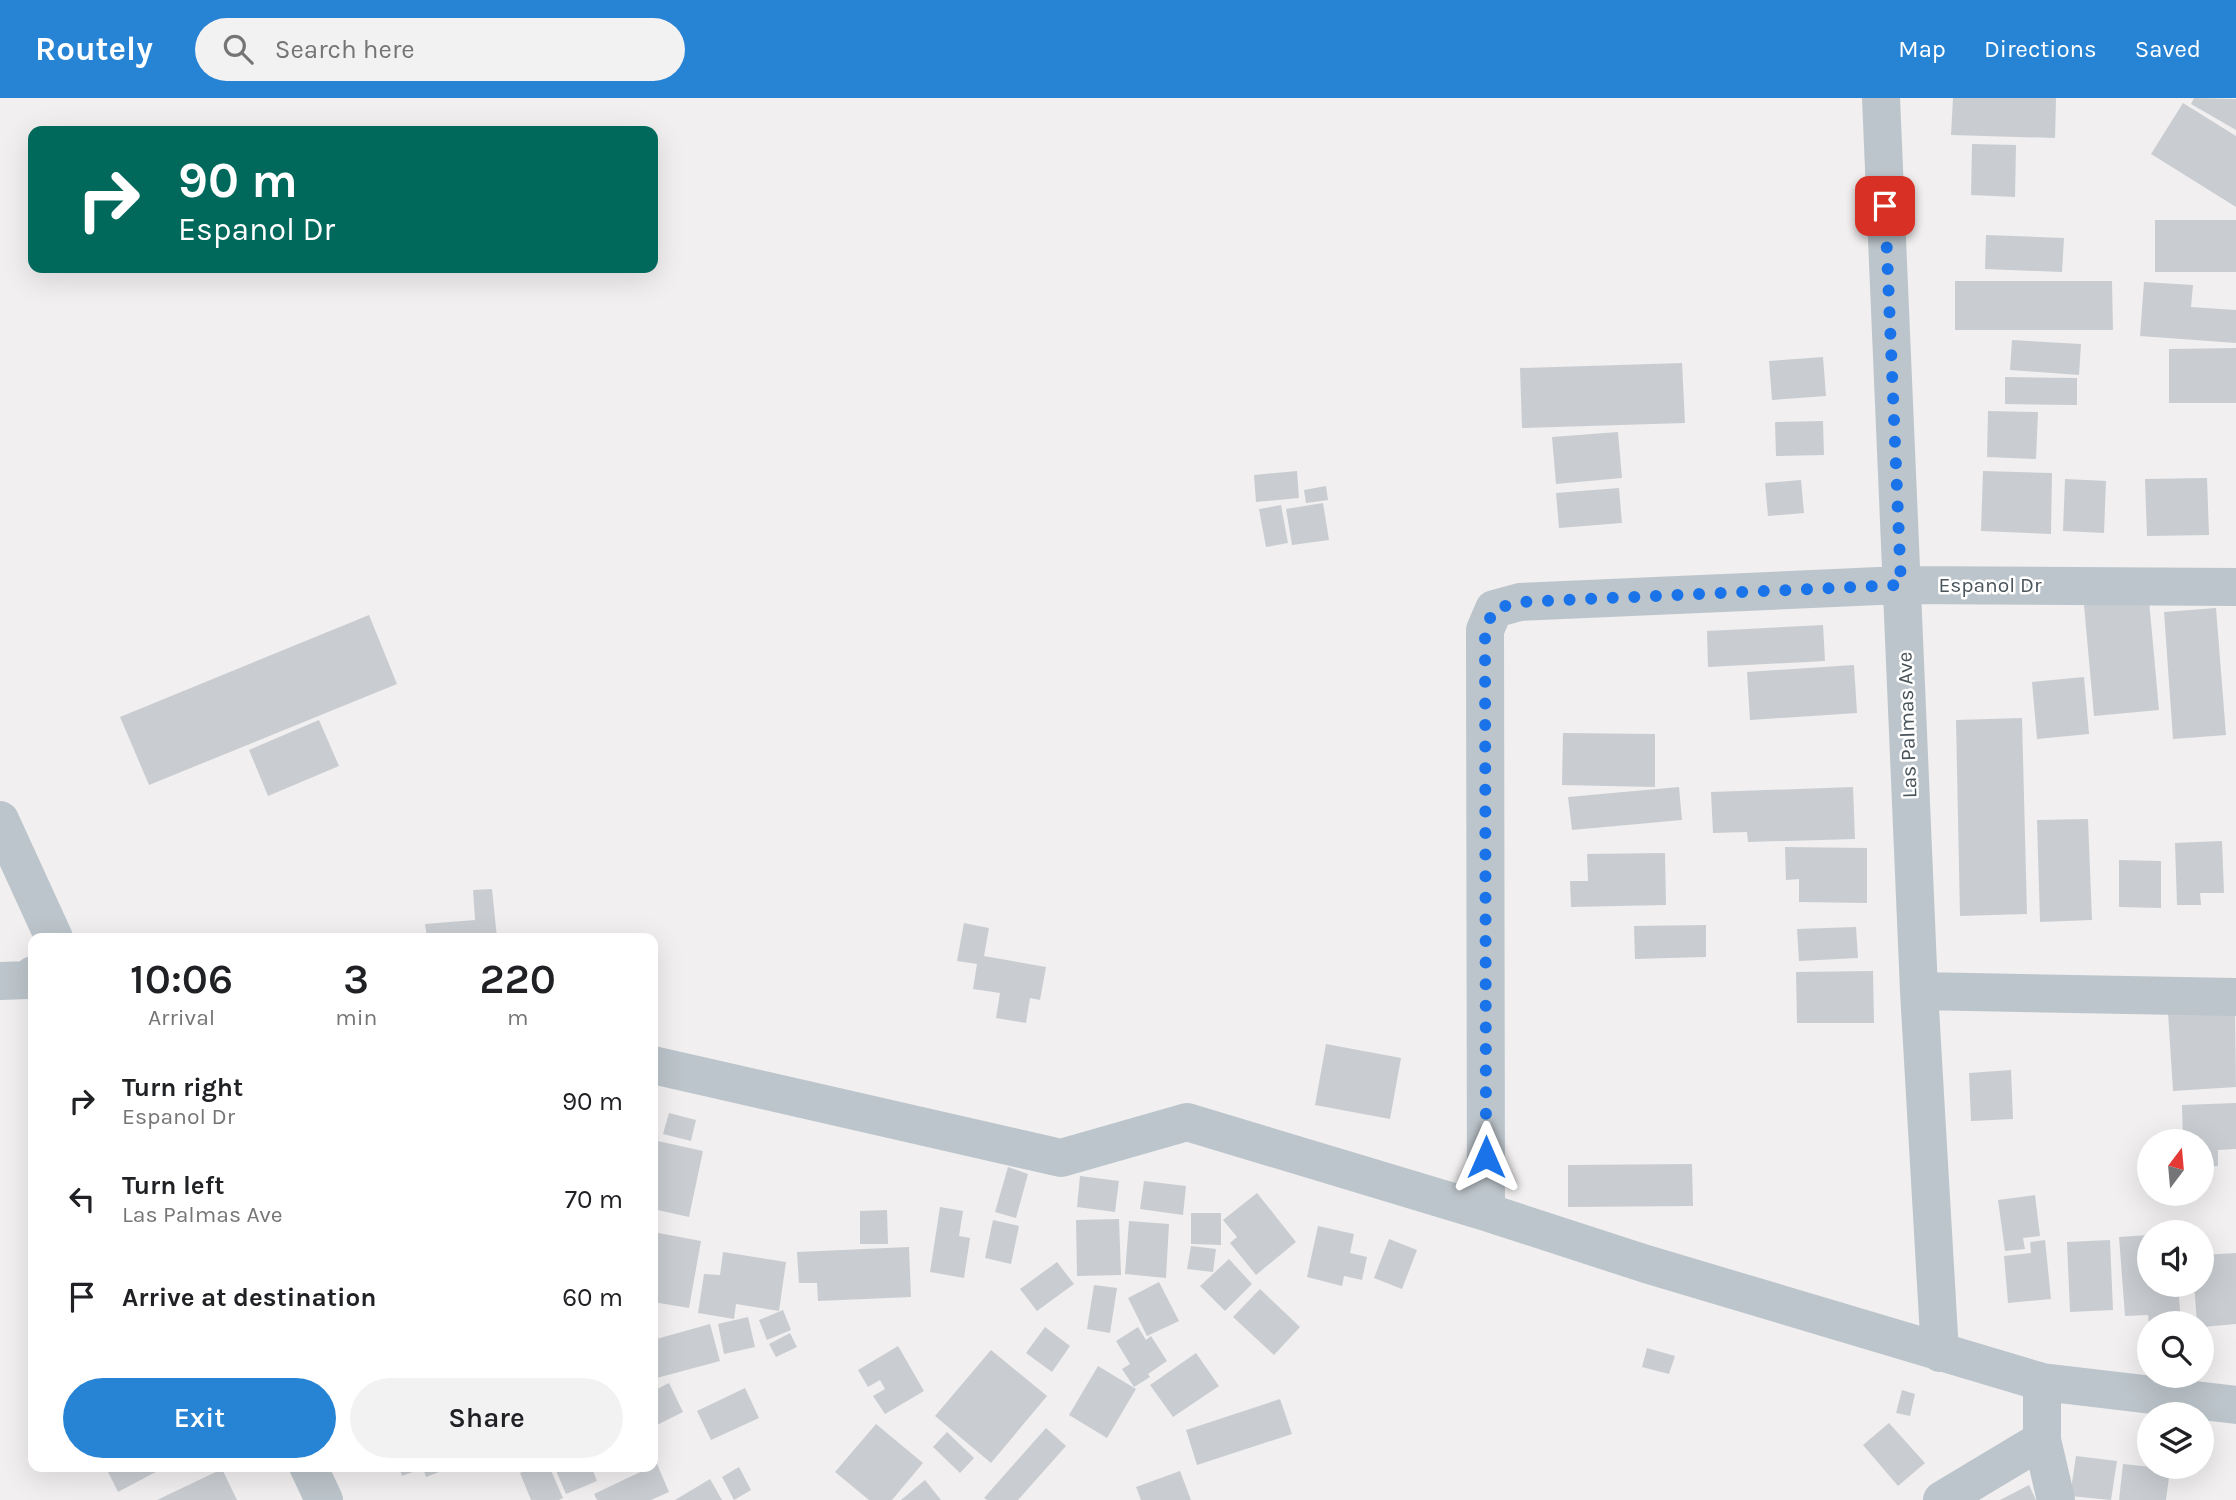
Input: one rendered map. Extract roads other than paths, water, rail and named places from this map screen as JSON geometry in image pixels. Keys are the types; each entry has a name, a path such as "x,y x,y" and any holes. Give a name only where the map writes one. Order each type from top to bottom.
{"street":[{"name":"Las Palmas Ave","path":"1881,98 1919,991 1941,1353"},
{"name":"Espanol Dr","path":"1486,1213 1485,630 1494,609 1520,602 1901,585 2236,587"},
{"path":"0,820 52,933"},
{"path":"0,981 28,980"},
{"path":"1919,991 2236,997"},
{"path":"658,1066 1061,1158 1186,1122 2042,1382 2236,1405"},
{"path":"2042,1382 2042,1440 2056,1500"},
{"path":"1942,1500 2042,1440"},
{"path":"311,1472 324,1500"}]}
